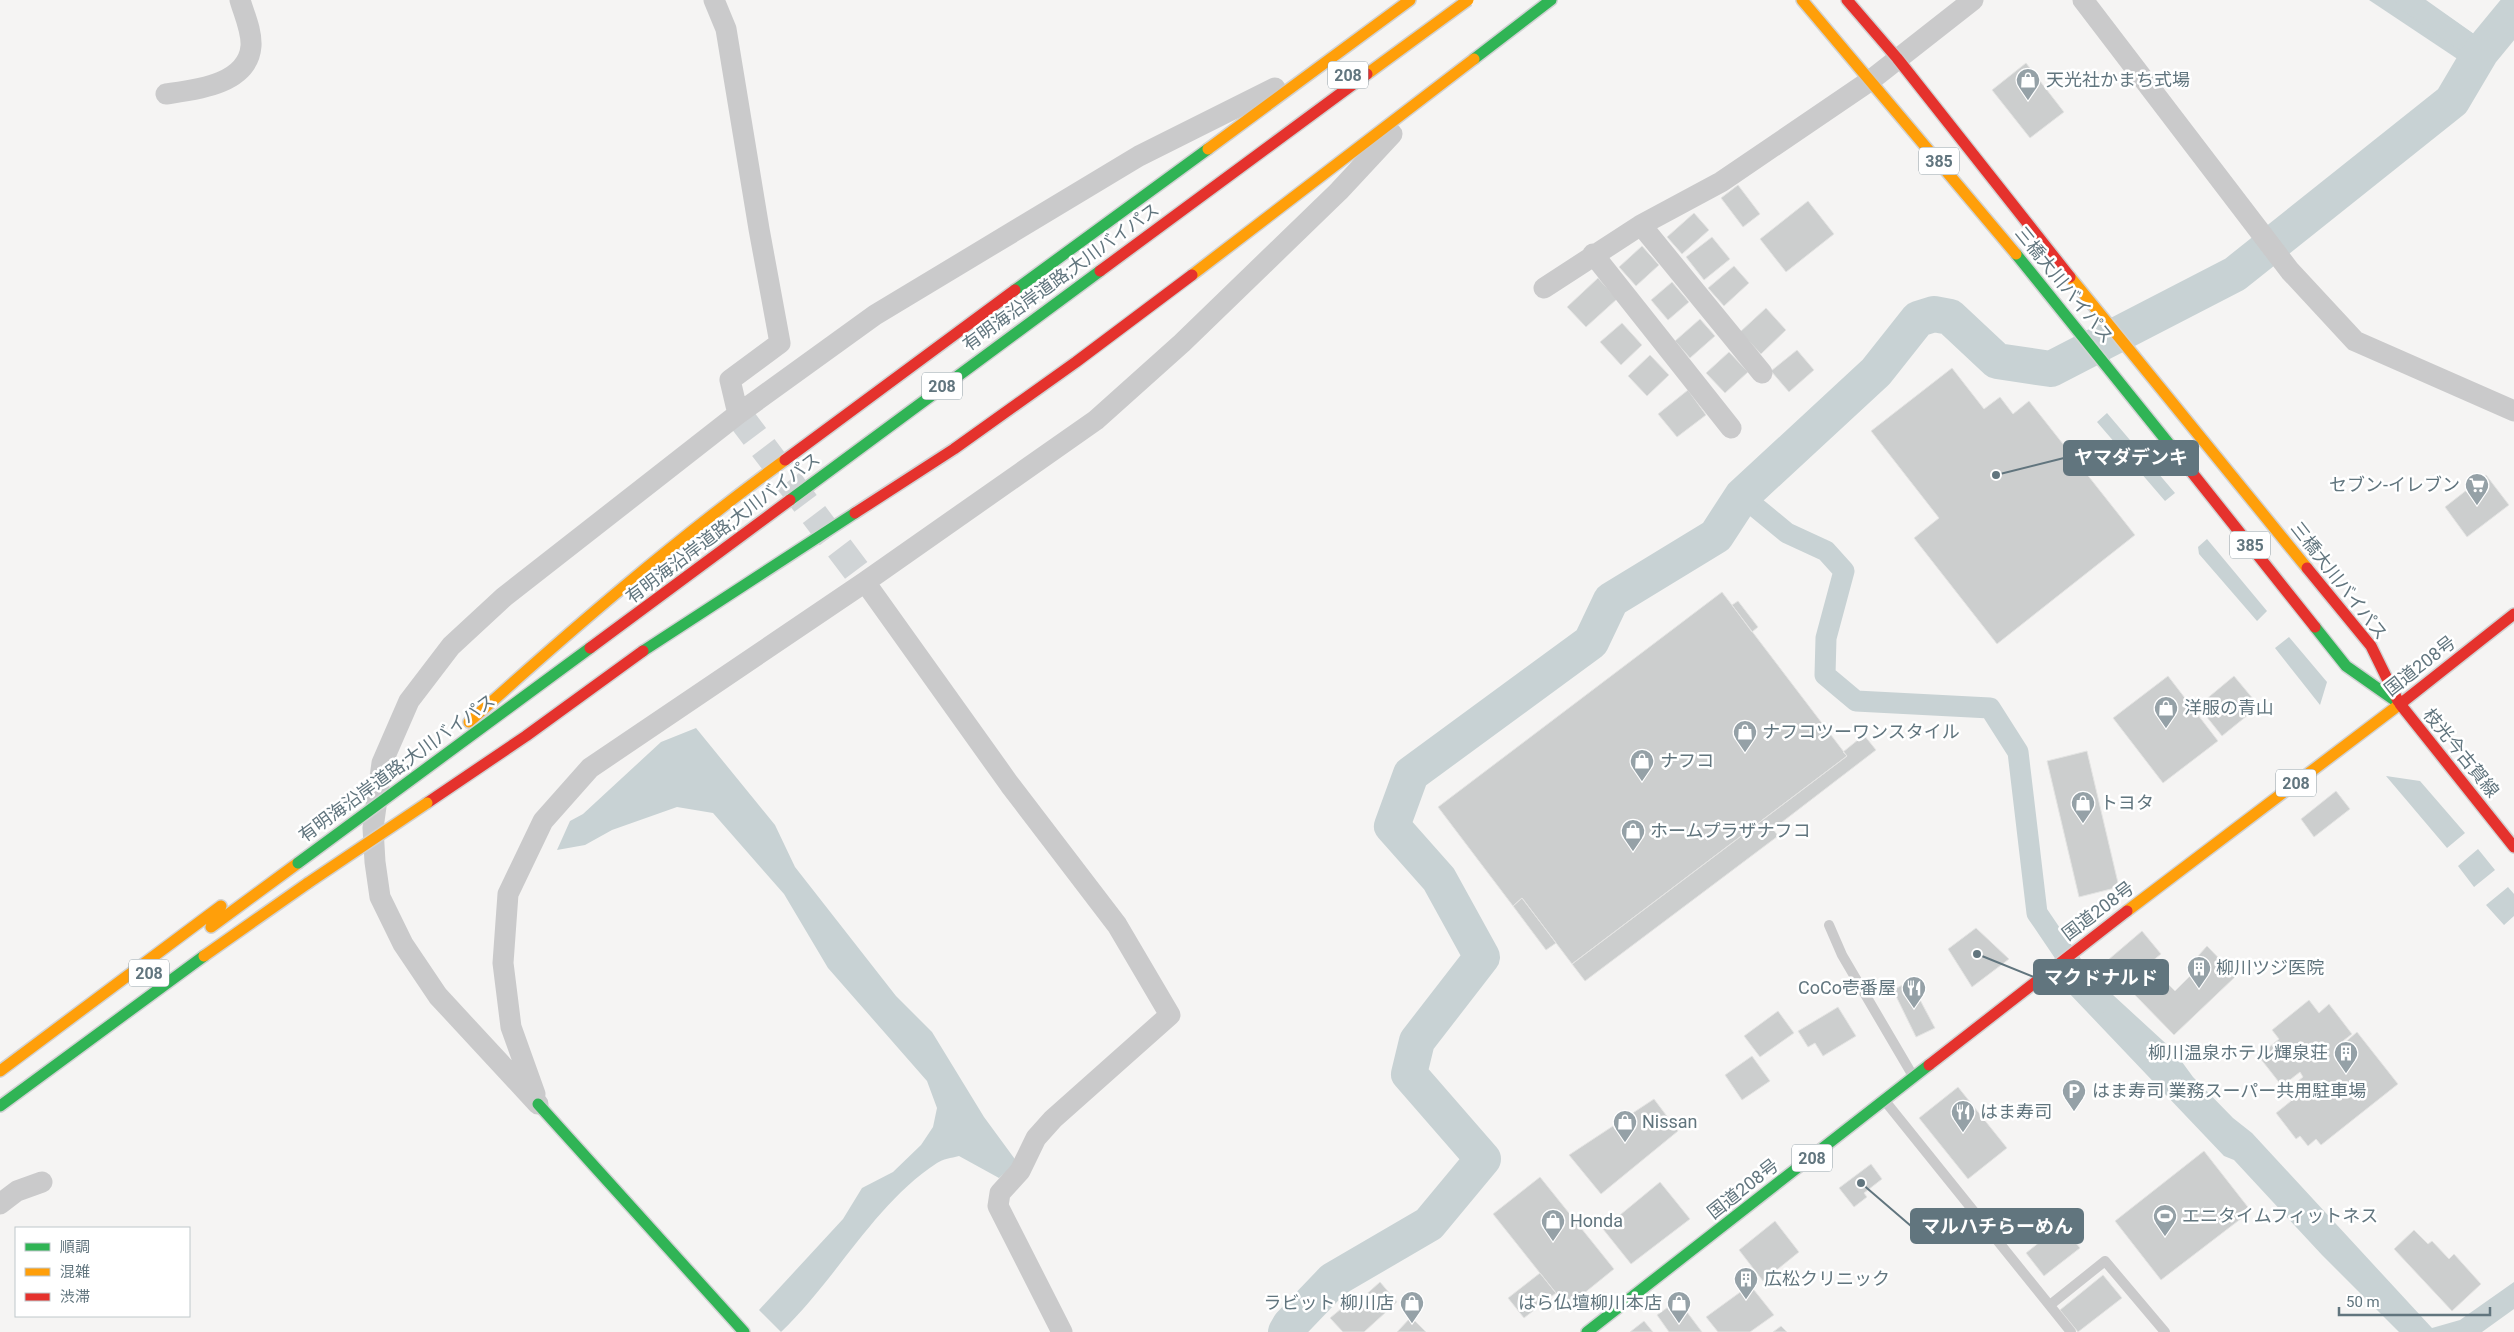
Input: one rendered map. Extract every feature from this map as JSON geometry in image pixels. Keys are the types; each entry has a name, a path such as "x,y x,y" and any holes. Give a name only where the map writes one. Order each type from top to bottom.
{"main road":[{"path":"1312,70 1410,0"},
{"name":"有明海沿岸道路;大川バイパス","path":"1096,259 1450,0"},
{"name":"有明海沿岸道路;大川バイパス","path":"0,1084 1468,0"},
{"path":"0,1106 234,934 526,736 617,668 954,449 1076,362 1550,0"},
{"name":"三橋大川バイパス","path":"1802,0 2074,324 2346,666 2400,704"},
{"name":"三橋大川バイパス","path":"1847,0 1897,58 2096,310 2371,646 2400,704"},
{"name":"有明海沿岸道路;大川バイパス","path":"574,645 466,725 557,642 708,516 1312,70"},
{"name":"国道208号","path":"1587,1332 2076,950 2400,704 2514,614"},
{"name":"枝光今古賀線","path":"2400,704 2514,847"},
{"name":"有明海沿岸道路;大川バイパス","path":"366,798 389,781"},
{"name":"有明海沿岸道路;大川バイパス","path":"0,1071 343,815"},
{"path":"538,1104 744,1332"}],"street":[{"path":"166,94 211,87 229,77 244,64 251,46 240,0"},
{"path":"714,0 727,38 780,343 730,380 738,414"},
{"path":"1544,288 1641,224 1721,182 1871,80 1973,0"},
{"path":"2083,0 2290,271 2355,341 2514,411"},
{"path":"538,1104 438,996 403,944 380,897 374,862 374,828 382,764 409,702 451,646 504,597 738,414 875,315 1138,156 1312,70"},
{"path":"538,1104 510,1027 503,963 508,894 543,821 590,768 865,582 1096,420 1182,343 1339,191 1428,95"},
{"path":"1641,224 1762,373"},
{"path":"1593,254 1731,428"},
{"path":"865,582 1010,785 1117,925 1170,1015 1054,1119 1036,1138 1020,1171 1000,1193 998,1206 1062,1332"},
{"path":"0,1204 18,1191 42,1182"}],"lane":[{"path":"1829,925 1842,955 1914,1077"},
{"path":"1885,1101 2072,1332"},
{"path":"2050,1305 2105,1261 2165,1332"}],"shaded area":[{"path":"2369,0 2426,0 2474,34 2459,60"},
{"path":"2107,413 2175,493 2165,501 2097,422"},
{"path":"2207,539 2267,611 2257,621 2199,554 2198,547"},
{"path":"2289,637 2327,682 2320,705 2275,648"},
{"path":"696,728 775,825 795,867 896,996 932,1032 984,1117 1017,1162 999,1178 959,1156 937,1163 914,1180 894,1199 820,1289 781,1332 759,1310 843,1219 862,1188 893,1172 921,1145 933,1127 937,1108 927,1081 828,968 784,894 713,813 677,807 612,830 585,845 557,850 570,821 583,814 661,742"},
{"path":"2386,776 2420,781 2465,833 2447,848"},
{"path":"2478,849 2495,870 2474,887 2458,866"},
{"path":"2508,887 2514,894 2514,916 2504,925 2486,905"},
{"path":"2088,972 2174,1051 2193,1077 2233,1118 2252,1133 2432,1328 2460,1320 2514,1282 2514,1309 2482,1332 2399,1332 2322,1255 2234,1160 2224,1156 2068,992"}],"building":[{"name":"天光社かまち式場","path":"2026,63 2064,112 2030,138 1992,90"},
{"path":"1738,185 1760,214 1743,227 1721,198"},
{"path":"1808,201 1834,234 1786,272 1760,239"},
{"path":"1694,213 1709,230 1682,254 1667,237"},
{"path":"1712,237 1730,259 1704,280 1686,257"},
{"path":"1642,246 1659,265 1636,286 1619,267"},
{"path":"1734,266 1749,283 1724,306 1708,288"},
{"path":"1598,278 1617,299 1586,327 1567,307"},
{"path":"1672,282 1689,302 1668,320 1651,300"},
{"path":"1766,308 1786,330 1761,354 1740,332"},
{"path":"1700,319 1715,336 1690,358 1675,341"},
{"path":"1622,323 1642,345 1621,365 1600,342"},
{"path":"1797,350 1814,370 1789,392 1771,371"},
{"path":"1729,352 1748,372 1725,393 1706,373"},
{"path":"1650,355 1669,375 1647,396 1628,376"},
{"path":"1952,368 1984,409 2000,397 2013,414 2029,401 2135,535 1997,644 1914,538 1939,518 1871,431"},
{"path":"1688,390 1706,415 1677,437 1658,414"},
{"name":"セブン-イレブン","path":"2486,475 2509,505 2467,537 2445,507"},
{"name":"ナフコ","path":"1722,592 1847,756 1572,964 1522,898 1513,906 1438,807"},
{"path":"1738,601 1758,627 1752,632 1732,605"},
{"name":"洋服の青山","path":"2168,676 2218,741 2163,783 2113,718"},
{"path":"2234,676 2259,706 2222,736 2198,706"},
{"path":"1864,735 1876,750 1773,829 1778,836 1585,981 1572,964 1847,756 1843,752"},
{"name":"トヨタ","path":"2087,751 2119,887 2079,897 2047,761"},
{"path":"2336,791 2350,809 2314,837 2301,819"},
{"path":"1522,898 1556,943 1546,950 1513,906"},
{"path":"1976,928 2009,959 1972,987 1948,949"},
{"path":"2142,931 2161,954 2119,988 2101,966"},
{"name":"柳川ツジ医院","path":"2207,946 2236,976 2174,1035 2133,993 2149,977 2160,988 2166,982 2175,991 2204,962 2198,956"},
{"name":"CoCo壱番屋","path":"1910,981 1935,1028 1916,1037 1893,990"},
{"name":"柳川温泉ホテル輝泉荘","path":"2309,1000 2319,1013 2329,1004 2352,1034 2339,1044 2341,1046 2357,1032 2398,1084 2321,1145 2316,1139 2308,1146 2300,1136 2296,1139 2276,1113 2291,1101 2284,1092 2303,1077 2300,1072 2282,1086 2260,1058 2279,1039 2272,1030"},
{"path":"1838,1007 1856,1036 1823,1056 1815,1043 1808,1047 1798,1031"},
{"path":"1778,1011 1794,1033 1760,1057 1744,1036"},
{"path":"1752,1056 1770,1081 1742,1100 1725,1075"},
{"name":"はま寿司","path":"1958,1087 2007,1148 1968,1179 1919,1118"},
{"name":"Nissan","path":"1654,1099 1678,1131 1601,1194 1569,1155"},
{"path":"2204,1151 2251,1211 2161,1280 2115,1221"},
{"path":"1871,1164 1882,1179 1864,1193 1867,1197 1854,1207 1839,1188"},
{"name":"Honda","path":"1540,1177 1614,1269 1567,1307 1493,1214"},
{"name":"Nissan","path":"1660,1182 1690,1219 1631,1264 1603,1229"},
{"path":"1775,1221 1799,1252 1763,1281 1739,1250"},
{"path":"2061,1225 2080,1248 2044,1276 2026,1253"},
{"path":"2414,1230 2428,1244 2432,1241 2449,1259 2454,1254 2481,1284 2452,1311 2394,1249"},
{"path":"1540,1273 1556,1293 1524,1318 1508,1298"},
{"path":"2103,1275 2122,1298 2078,1332 2060,1310"},
{"path":"1380,1282 1397,1302 1364,1332 1343,1332 1330,1318 1347,1304 1351,1308"},
{"name":"広松クリニック","path":"1750,1285 1774,1315 1750,1332 1718,1332 1706,1317"},
{"name":"はら仏壇柳川本店","path":"1678,1300 1702,1332 1669,1332 1657,1315"},
{"name":"ラビット 柳川店","path":"1411,1317 1426,1332 1397,1332"},
{"path":"1644,1321 1653,1332 1630,1332"},
{"path":"1781,1326 1787,1332 1773,1332"}],"waterway":[{"path":"2406,0 2481,52"},
{"path":"1286,1332 1290,1325 1333,1280 1429,1224 1483,1159 1409,1074 1417,1041 1482,957 1439,879 1392,826 1411,774 1591,642 1611,600 1716,536 1742,496 1876,372 1918,319 1934,314 1950,317 1997,361 2051,369 2235,274 2452,101 2481,52 2514,12"},
{"path":"1742,496 1787,533 1826,551 1844,571 1826,638 1825,675 1856,701 1990,708 2018,752 2037,913 2098,1003"}],"tunnel":[{"path":"738,414 865,582"}],"traffic: fast":[{"path":"1474,59 1551,0"},
{"path":"1015,290 1208,149"},
{"path":"2016,254 2182,460"},
{"path":"790,500 1100,271"},
{"path":"643,651 855,513"},
{"path":"2315,627 2346,666 2400,704"},
{"path":"298,863 590,648"},
{"path":"0,1106 204,956"},
{"path":"1587,1332 1929,1065"},
{"path":"538,1104 744,1332"}],"traffic: slow":[{"path":"1208,149 1410,0"},
{"path":"1367,74 1468,0"},
{"path":"1802,0 2016,254"},
{"path":"1192,275 1474,59"},
{"path":"2070,277 2307,568"},
{"path":"469,722 663,554 785,460"},
{"path":"2127,911 2404,701"},
{"path":"308,883 427,803"},
{"path":"211,927 298,863"},
{"path":"204,956 308,883"},
{"path":"0,1071 221,906"}],"traffic: jam":[{"path":"1847,0 1897,58 2070,277"},
{"path":"1100,271 1367,74"},
{"path":"855,513 954,449 1076,362 1192,275"},
{"path":"785,460 1015,290"},
{"path":"2182,460 2315,627"},
{"path":"590,648 790,500"},
{"path":"2307,568 2371,646 2398,701"},
{"path":"2404,701 2514,614"},
{"path":"427,803 526,736 643,651"},
{"path":"2400,704 2514,847"},
{"path":"1929,1065 2127,911"}],"place":[{"name":"天光社かまち式場","path":"2028,101"},
{"name":"ヤマダデンキ","path":"1996,475"},
{"name":"セブン-イレブン","path":"2477,506"},
{"name":"洋服の青山","path":"2166,729"},
{"name":"ナフコツーワンスタイル","path":"1745,753"},
{"name":"ナフコ","path":"1642,782"},
{"name":"トヨタ","path":"2083,824"},
{"name":"ホームプラザナフコ","path":"1633,852"},
{"name":"マクドナルド","path":"1977,954"},
{"name":"柳川ツジ医院","path":"2199,989"},
{"name":"CoCo壱番屋","path":"1914,1009"},
{"name":"柳川温泉ホテル輝泉荘","path":"2346,1074"},
{"name":"はま寿司 業務スーパー共用駐車場","path":"2074,1112"},
{"name":"はま寿司","path":"1963,1133"},
{"name":"Nissan","path":"1625,1143"},
{"name":"マルハチらーめん","path":"1861,1183"},
{"name":"エニタイムフィットネス","path":"2165,1237"},
{"name":"Honda","path":"1553,1242"},
{"name":"広松クリニック","path":"1746,1300"},
{"name":"ラビット 柳川店","path":"1412,1324"},
{"name":"はら仏壇柳川本店","path":"1679,1324"}]}
